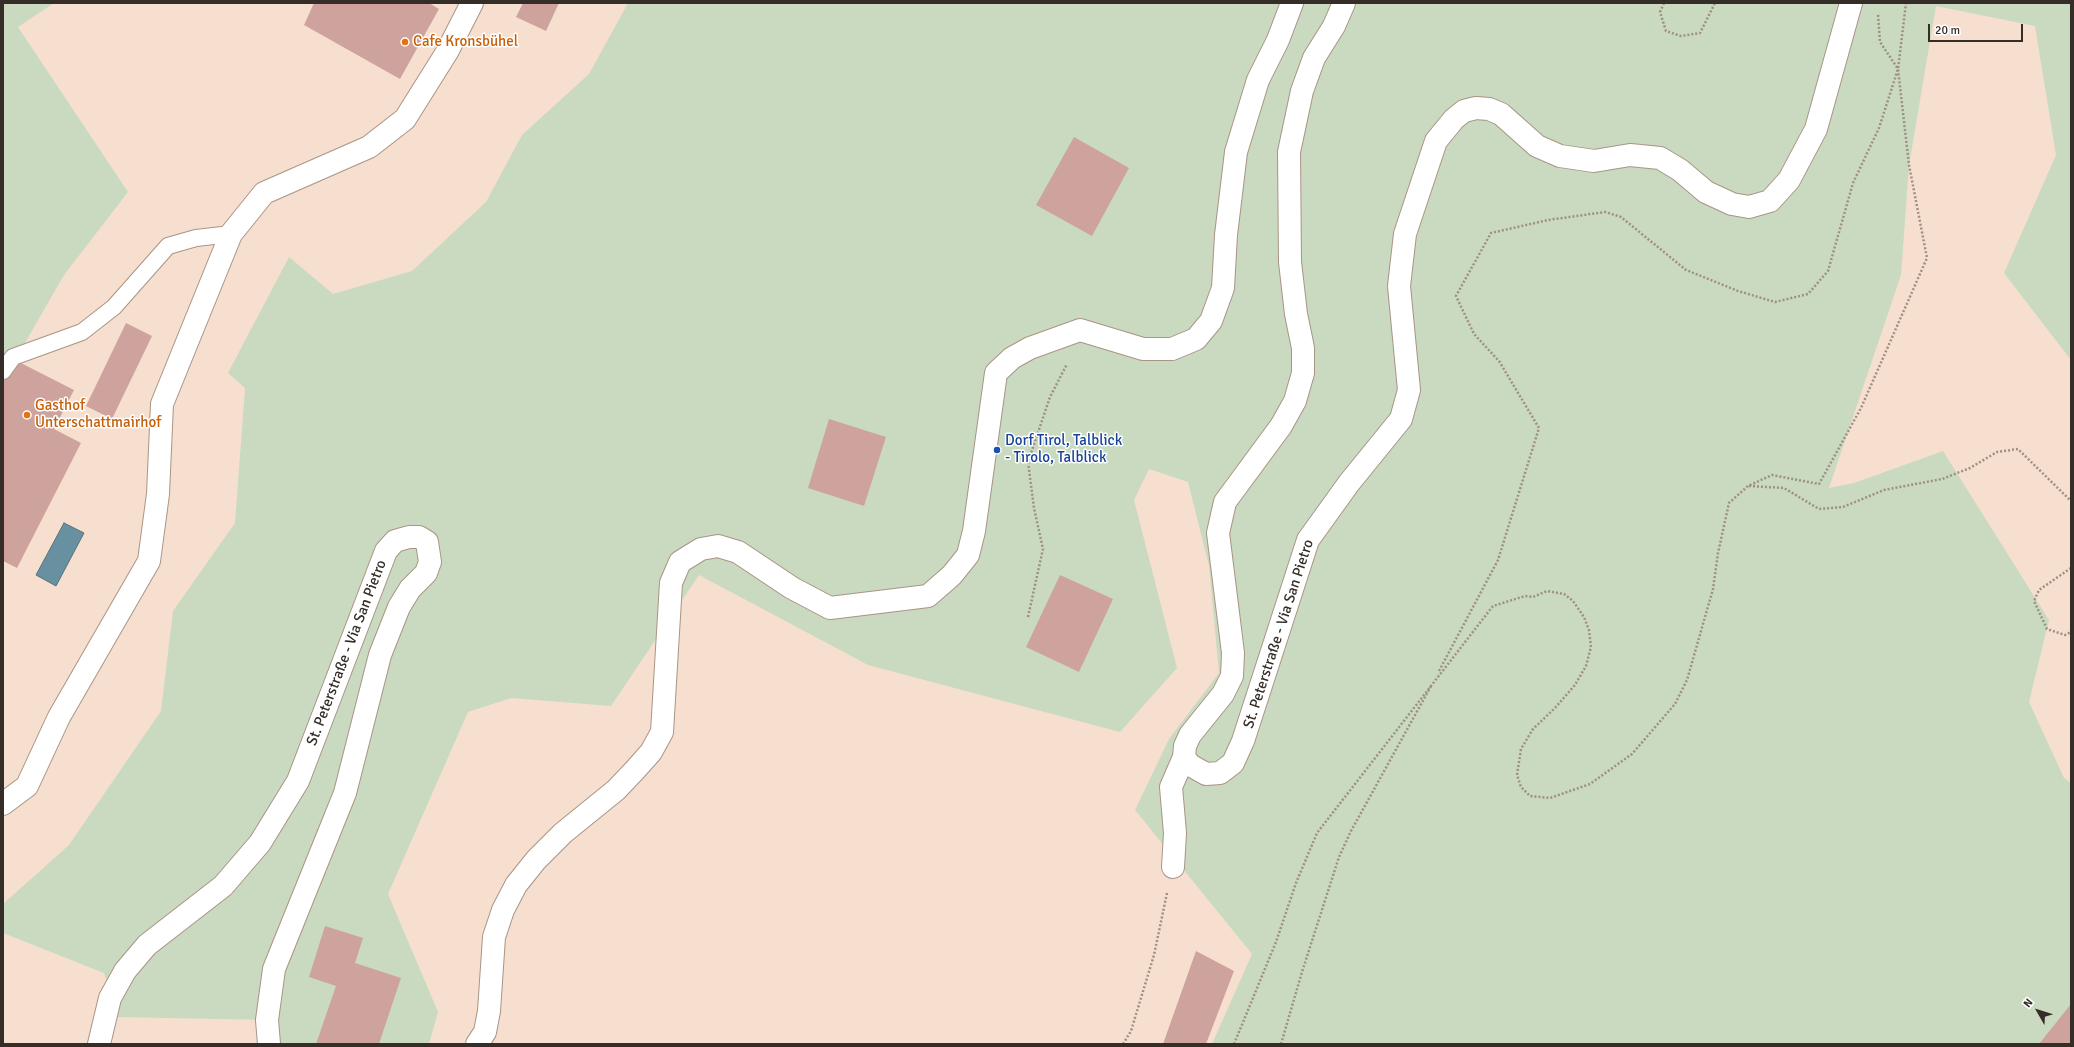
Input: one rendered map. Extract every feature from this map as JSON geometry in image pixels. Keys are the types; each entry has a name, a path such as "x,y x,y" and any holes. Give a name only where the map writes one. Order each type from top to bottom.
{"street":[{"path":"3,804 26,786 59,717 149,561 158,494 162,404 230,234 264,193 369,147 405,119 447,52 472,3"},
{"path":"477,1044 485,1032 489,1011 494,937 503,910 516,885 536,860 563,834 616,790 651,752 662,732 671,583 680,562 701,549 718,546 738,552 792,588 830,608 928,596 952,575 968,555 974,530 996,374 1012,358 1030,348 1080,330 1143,349 1172,349 1196,339 1211,321 1223,288 1226,235 1236,152 1258,80 1278,40 1292,3"},
{"name":"St. Peterstraße - Via San Pietro","path":"1173,867 1175,833 1171,787 1184,757 1185,746 1190,735 1223,694 1232,676 1233,653 1218,533 1225,502 1281,426 1295,401 1304,373 1303,348 1296,314 1290,262 1289,152 1302,91 1314,58 1334,26 1344,3"},
{"name":"St. Peterstraße - Via San Pietro","path":"1184,757 1190,765 1206,774 1220,773 1233,763 1243,741 1308,540 1349,483 1401,419 1409,390 1399,286 1405,234 1436,141 1454,119 1464,112 1476,108 1489,109 1501,114 1536,146 1560,156 1594,161 1630,155 1660,158 1680,170 1706,192 1732,204 1749,208 1770,201 1789,180 1816,129 1851,3"},
{"name":"St. Peterstraße - Via San Pietro","path":"99,1044 110,998 125,971 147,945 223,886 260,843 298,781 386,551 395,541 408,537 419,538 427,542 430,562 426,573 410,589 396,614 380,655 345,793 274,969 267,1020 269,1044"}],"lane":[{"path":"3,371 13,358 82,332 114,307 168,246 196,238 230,234"}],"path":[{"path":"1664,3 1660,12 1666,31 1681,36 1700,33 1715,3"},
{"path":"1234,1044 1276,942 1296,883 1317,833 1493,606 1525,596 1533,597 1547,591 1564,594 1573,601 1584,617 1589,630 1591,646 1586,666 1574,685 1555,708 1533,729 1521,749 1517,775 1521,787 1530,796 1550,798 1590,784 1632,754 1675,704 1687,680 1713,589 1718,553 1729,503 1748,486 1772,475 1819,484 1861,408 1927,258 1909,165 1898,69 1880,42 1878,11"},
{"path":"1281,1044 1302,972 1339,857 1351,831 1436,678 1498,560 1539,428 1499,361 1474,334 1456,296 1491,233 1548,220"},
{"path":"1028,617 1043,548 1034,508 1028,462 1050,397 1070,359 1097,335"},
{"path":"1748,486 1784,488 1819,509 1843,507 1884,490 1942,479 1970,468 1997,452 2018,448 2071,501"},
{"path":"2071,568 2039,590 2034,601 2047,629 2064,635 2071,632"},
{"path":"1123,1044 1131,1031 1154,955 1173,867"}],"green space":[{"path":"3,3 54,3 18,27 128,192 64,275 3,381"},
{"path":"628,3 2071,3 2071,360 2004,273 2056,155 2035,26 1936,6 1909,165 1901,275 1829,488 1854,483 1943,451 2049,620 2029,702 2064,778 2071,783 2071,1044 1212,1044 1252,954 1135,810 1169,739 1219,673 1209,566 1188,482 1149,469 1134,500 1177,668 1120,732 868,665 699,575 611,706 511,698 468,712 388,894 438,1012 429,1044 269,1044 267,1020 117,1017 104,973 3,933 3,904 69,845 161,711 173,611 235,523 245,388 228,373 289,257 333,294 412,271 486,202 522,135 589,74"}],"water":[{"path":"64,523 84,533 56,586 36,575"}],"building":[{"path":"314,3 429,3 439,9 400,79 304,25"},
{"path":"523,3 559,3 546,31 516,17"},
{"path":"1074,137 1129,168 1092,236 1036,205"},
{"path":"126,323 152,336 112,419 86,406"},
{"path":"13,359 74,390 54,429 81,443 17,568 3,561 3,379"},
{"path":"829,419 886,437 864,506 808,488"},
{"path":"1060,575 1113,599 1079,672 1026,647"},
{"path":"325,926 363,938 355,963 401,978 379,1044 316,1044 336,986 309,977"},
{"path":"1196,951 1234,971 1206,1044 1163,1044"},
{"path":"2071,1004 2071,1044 2039,1044"}],"place":[{"name":"Cafe Kronsbühel","path":"405,42"},
{"name":"Gasthof Unterschattmairhof","path":"27,415"},
{"name":"Dorf Tirol, Talblick - Tirolo, Talblick","path":"997,450"}]}
